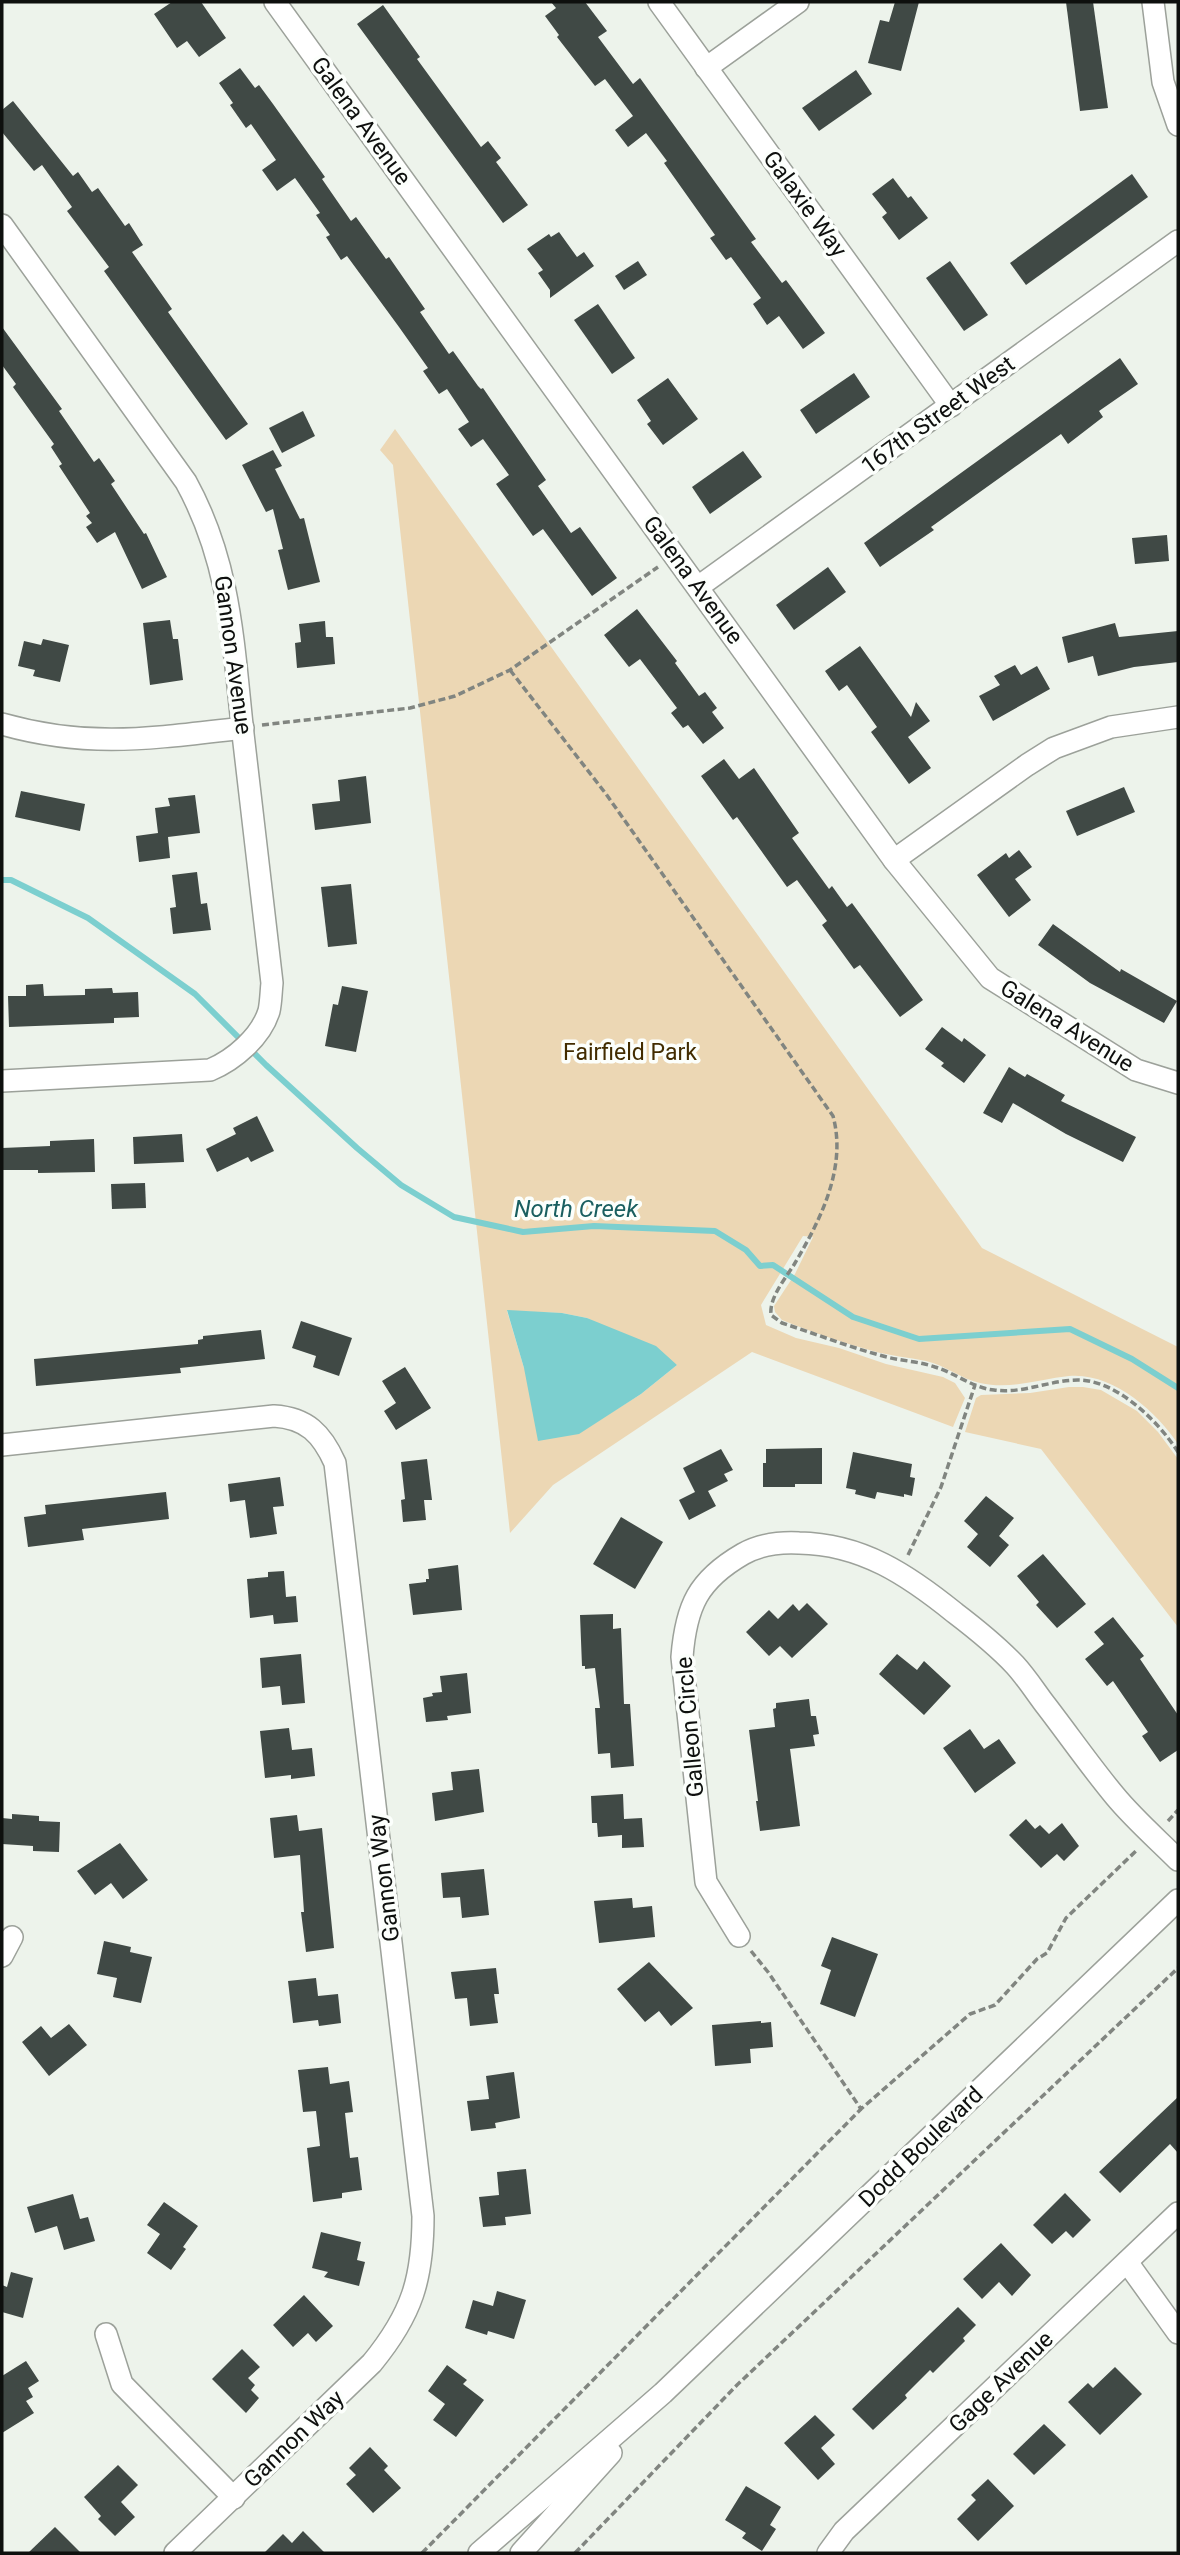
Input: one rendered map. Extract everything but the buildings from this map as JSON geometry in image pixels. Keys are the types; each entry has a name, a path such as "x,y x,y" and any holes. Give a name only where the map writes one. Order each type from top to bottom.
{"street":[{"name":"Galena Avenue","path":"275,2 894,860 990,978 1136,1070 1178,1083"},
{"name":"Galaxie Way","path":"659,2 951,406"},
{"path":"706,68 798,2"},
{"path":"1153,2 1163,82 1178,125"},
{"name":"Gannon Avenue","path":"2,225 186,482 201,508 217,553 229,606 272,983 269,1011 263,1024 228,1062 210,1070 2,1081"},
{"name":"167th Street West","path":"698,587 1178,241"},
{"path":"894,860 1055,748 1111,727 1178,717"},
{"path":"2,724 38,734 109,741 243,728"},
{"name":"Gannon Way","path":"2,1445 274,1416 290,1417 319,1434 335,1463 423,2216 423,2249 418,2279 407,2312 391,2340 372,2363 175,2553"},
{"name":"Galleon Circle","path":"739,1936 706,1882 682,1657 684,1630 691,1605 707,1580 729,1562 752,1549 780,1542 814,1543 850,1551 883,1563 915,1581 984,1636 1016,1666 1116,1797 1178,1860"},
{"name":"Dodd Boulevard","path":"479,2553 663,2393 1178,1899"},
{"path":"2,1956 12,1937"},
{"name":"Gage Avenue","path":"828,2553 844,2532 1178,2213"},
{"path":"1127,2262 1178,2333"},
{"path":"106,2334 122,2384 234,2498"},
{"name":"Dodd Boulevard","path":"521,2553 663,2393"}],"path":[{"path":"243,728 410,708 455,696 510,670 675,556"},
{"path":"510,670 606,794 833,1115 838,1134 838,1158 832,1186 800,1255 770,1306 771,1315 782,1323 885,1357 933,1366 975,1385 994,1390 1080,1380 1098,1384 1121,1394 1144,1412 1167,1434 1178,1452"},
{"path":"900,1572 941,1488 975,1385"},
{"path":"422,2553 861,2109 970,2014 995,2005 1037,1959 1048,1953 1066,1917 1153,1835"},
{"path":"739,1936 768,1972 861,2109"},
{"path":"575,2553 737,2385 1178,1968"}],"green space":[{"name":"Fairfield Park","path":"395,429 982,1248 1178,1347 1178,1444 1145,1407 1117,1387 1101,1380 1069,1376 1014,1385 980,1383 933,1363 862,1348 782,1320 775,1312 774,1306 795,1274 813,1237 803,1236 761,1305 766,1325 796,1338 943,1377 955,1383 965,1398 953,1427 752,1352 553,1485 510,1533 393,465 380,450","holes":["507,1311 562,1313 587,1318 677,1365 641,1394 579,1433 524,1368"]},
{"path":"1069,1387 1101,1390 1137,1411 1158,1432 1178,1459 1178,1627 1041,1449 965,1432 976,1398 981,1395 1030,1393"}],"water":[{"path":"507,1310 562,1313 587,1318 656,1346 677,1365 641,1394 579,1434 538,1441 524,1368"}],"waterway":[{"name":"North Creek","path":"2,880 11,880 88,918 195,994 266,1065 357,1148 401,1185 454,1217 523,1232 594,1226 715,1231 746,1250 760,1266 773,1265 853,1317 919,1339 1070,1329 1132,1359 1178,1388"}]}
